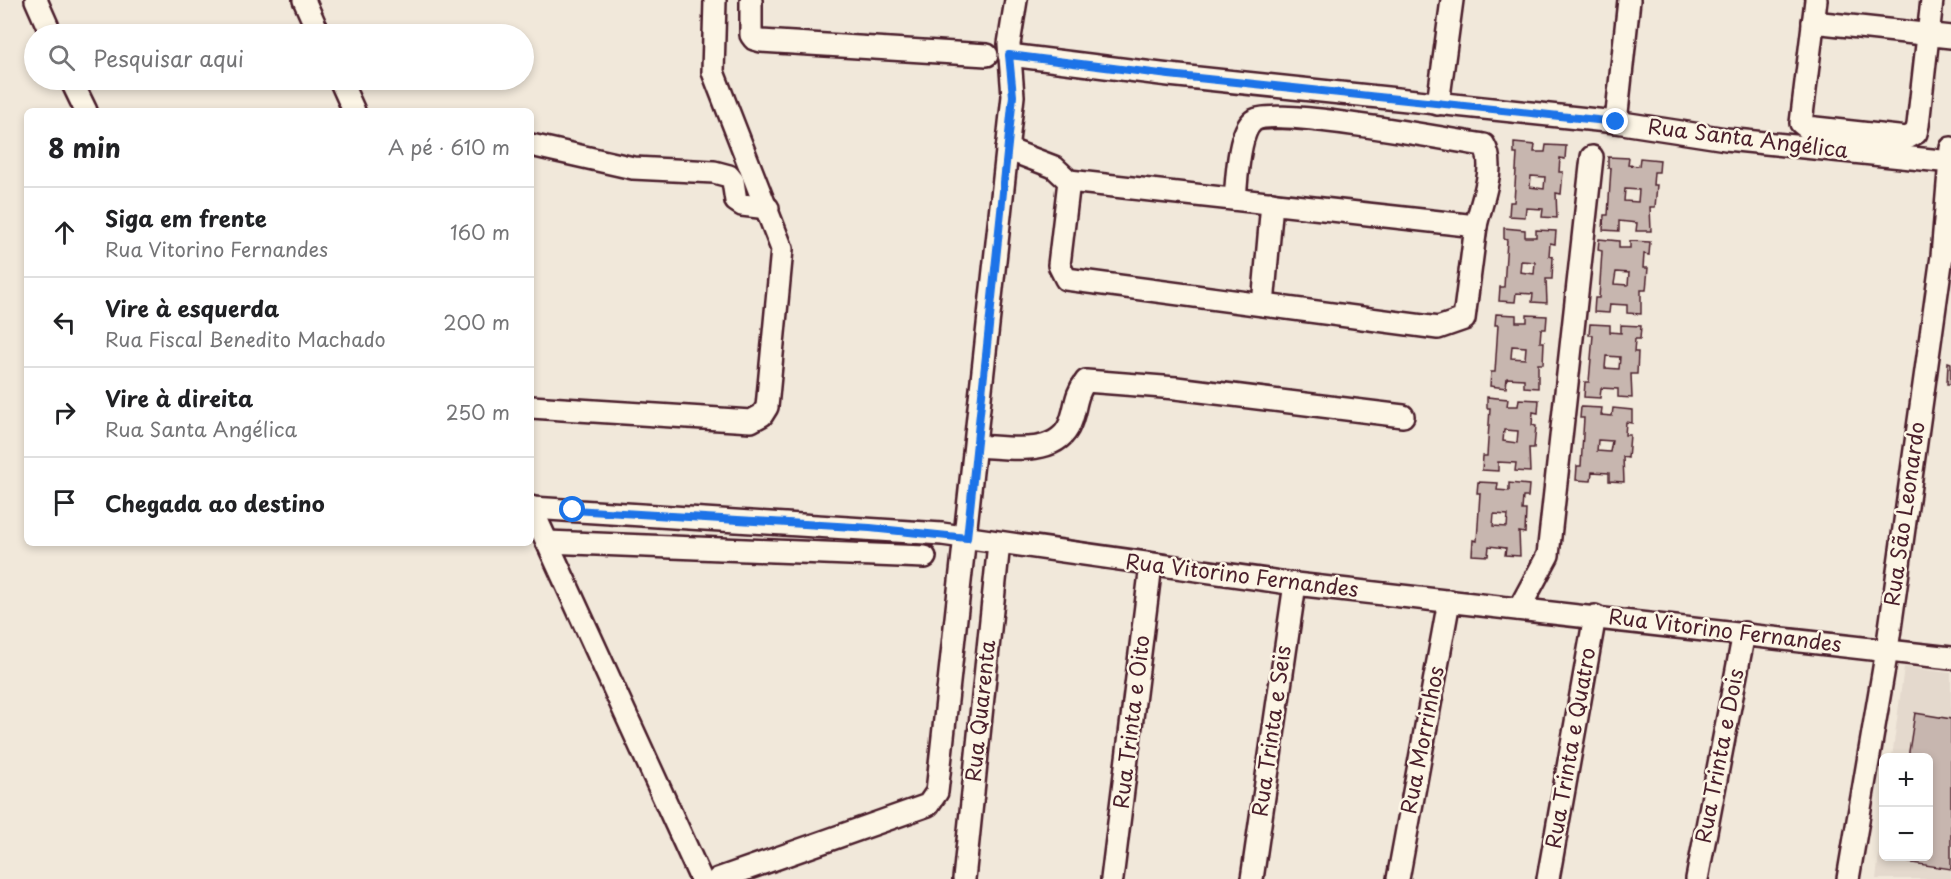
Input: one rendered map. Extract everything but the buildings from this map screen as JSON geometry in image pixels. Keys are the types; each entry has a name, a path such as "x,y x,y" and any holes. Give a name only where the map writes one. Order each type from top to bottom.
{"street":[{"path":"36,0 47,24"},
{"path":"304,0 315,24"},
{"path":"534,407 751,421 762,415 767,407 782,249 768,208 713,72 715,0"},
{"path":"751,0 751,35 754,39 761,41 987,55"},
{"path":"718,879 928,805 934,800 937,792 967,538 1013,96 1009,55 1017,0"},
{"path":"1438,104 1452,0"},
{"path":"1616,122 1629,0"},
{"path":"1816,0 1802,125 1908,138 1916,133 1918,125 1932,0"},
{"path":"1813,22 1951,37"},
{"name":"Rua Santa Angélica","path":"1009,55 1180,77 1616,122 1726,139 1950,158"},
{"path":"77,90 85,108"},
{"path":"345,90 353,108"},
{"path":"1070,181 1059,265 1066,279 1438,328 1464,319 1476,226 1489,170 1489,152 1484,145 1315,120 1271,116 1255,119 1244,130 1235,199"},
{"path":"534,146 633,168 714,172 729,177 733,181 736,201 742,205 768,208"},
{"path":"1007,149 1054,167 1070,181 1476,226"},
{"path":"1519,609 1548,555 1592,158"},
{"name":"Rua São Leonardo","path":"1848,879 1887,650 1942,256 1950,158"},
{"path":"1263,305 1272,203"},
{"path":"976,446 1031,448 1056,442 1068,428 1077,392 1086,381 1152,385 1402,416"},
{"name":"Rua Vitorino Fernandes","path":"534,508 870,528 967,538 1295,584 1951,657"},
{"path":"534,514 701,879"},
{"path":"547,542 925,557"},
{"name":"Rua Quarenta","path":"964,879 999,543"},
{"name":"Rua Trinta e Oito","path":"1112,879 1151,565"},
{"name":"Rua Trinta e Seis","path":"1252,879 1295,584"},
{"name":"Rua Morrinhos","path":"1398,879 1449,601"},
{"name":"Rua Trinta e Quatro","path":"1548,879 1595,616"},
{"name":"Rua Trinta e Dois","path":"1697,879 1744,633"}],"shaded area":[{"path":"1904,667 1951,673 1951,879 1876,879 1879,854 1879,861 1933,861 1933,753 1893,753"}],"route":[{"path":"573,510 870,528 967,538 1013,96 1009,55 1169,75 1616,122"}]}
